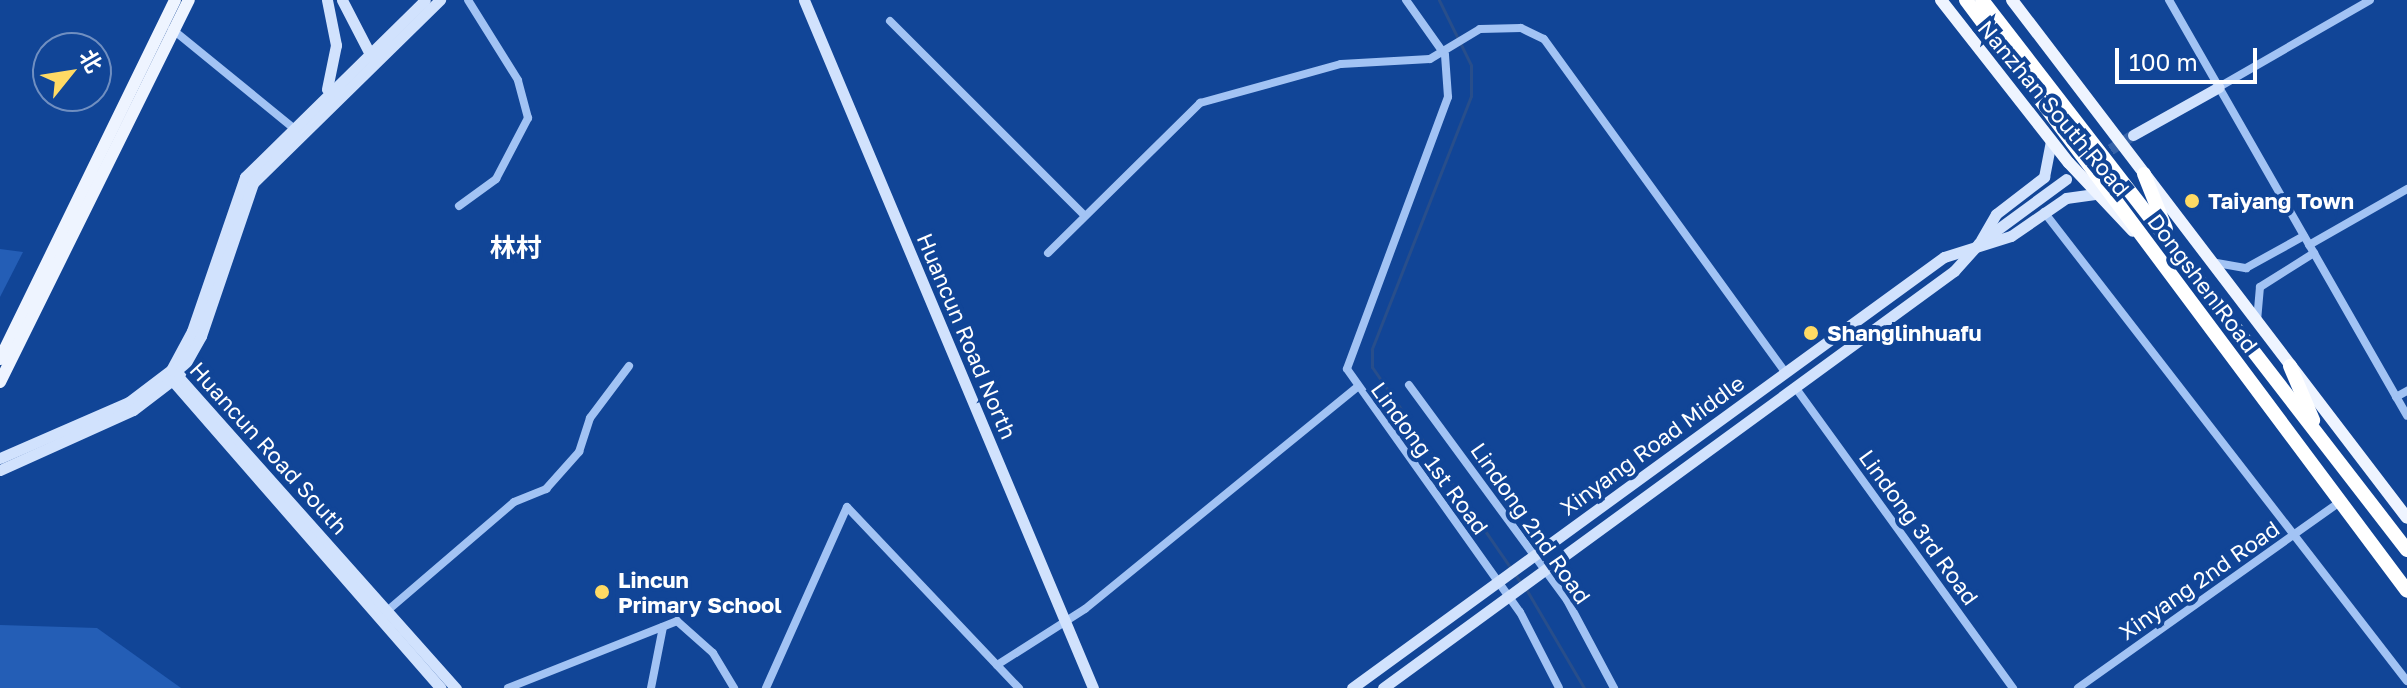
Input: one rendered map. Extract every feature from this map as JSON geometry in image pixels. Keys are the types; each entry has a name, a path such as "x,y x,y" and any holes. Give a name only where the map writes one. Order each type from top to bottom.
{"highway":[{"name":"Dongshen Road","path":"1966,0 2025,66 2174,248 2407,550"},
{"name":"Dongshen Road","path":"1982,0 2140,238 2407,591"},
{"path":"2144,174 2174,248"},
{"path":"2290,366 2321,438"}],"main road":[{"path":"0,359 175,0"},
{"path":"0,382 67,257 172,29 189,0"},
{"path":"325,94 336,45 327,0"},
{"path":"342,0 372,57"},
{"path":"0,470 133,410 174,376 201,336 253,183 425,0"},
{"path":"352,61 372,57 440,0"},
{"name":"Huancun Road North","path":"804,0 1093,688"},
{"name":"Nanzhan South Road","path":"1941,0 2051,142 2095,194 2140,238"},
{"path":"2012,0 2407,518"},
{"path":"0,458 129,402 174,376 192,331 234,197 291,126 360,55 365,40"},
{"path":"336,45 352,61"},
{"path":"2133,135 2219,87"},
{"path":"1979,243 1996,214 2044,177 2051,142"},
{"name":"Xinyang Road Middle","path":"1383,688 1954,271 1979,243 2066,179"},
{"path":"1979,243 2011,236 2044,212 2079,193 2095,194"},
{"name":"Xinyang Road Middle","path":"1352,688 1944,257 1979,243"},
{"name":"Huancun Road South","path":"174,376 456,688"},
{"name":"Huancun Road South","path":"174,376 441,688"}],"street":[{"path":"459,206 496,179 528,118 518,80 468,0"},
{"path":"1406,0 1445,55"},
{"path":"2169,0 2407,416"},
{"path":"2219,87 2370,0"},
{"path":"890,21 1083,214"},
{"path":"1048,253 1184,113 1214,96 1341,64 1445,55 1473,34 1521,28 1544,39 1785,372"},
{"path":"172,29 291,126"},
{"name":"Lindong 1st Road","path":"1445,55 1445,114 1346,354 1356,388 1514,593 1559,688"},
{"path":"2257,322 2264,282 2309,245 2407,189"},
{"path":"2044,212 2407,681"},
{"path":"2211,262 2246,268 2309,245"},
{"path":"387,611 514,502 546,489 579,452 590,418 629,366"},
{"name":"Lindong 2nd Road","path":"1409,385 1541,573 1614,688"},
{"name":"Lindong 3rd Road","path":"1795,387 2013,688"},
{"path":"997,665 1065,622 1356,388"},
{"path":"2396,397 2407,391"},
{"name":"Xinyang 2nd Road","path":"2078,688 2341,501"},
{"path":"766,688 847,507 1019,688"},
{"path":"508,688 677,621 688,629 734,688"},
{"path":"651,688 663,627"}],"shaded area":[{"path":"0,249 23,252 0,297"},
{"path":"0,625 97,628 181,688 0,688"}],"waterway":[{"path":"1439,0 1471,65 1471,96 1372,349 1372,367 1521,583"},
{"path":"1526,589 1584,688"}],"tunnel":[{"path":"2083,167 2133,135"}],"place":[{"name":"Taiyang Town","path":"2192,201"},
{"name":"Shanglinhuafu","path":"1811,333"},
{"name":"Lincun Primary School","path":"602,592"}],"district":[{"name":"林村","path":"516,248"}]}
